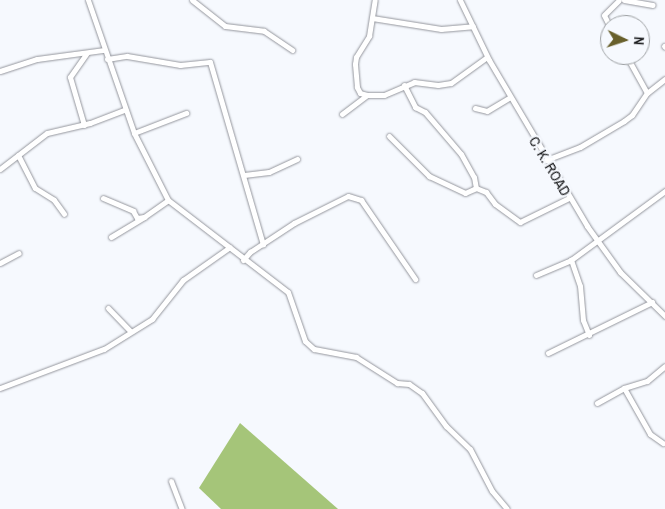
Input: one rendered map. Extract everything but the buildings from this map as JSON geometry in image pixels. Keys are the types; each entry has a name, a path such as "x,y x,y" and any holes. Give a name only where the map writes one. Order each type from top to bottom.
{"street":[{"path":"88,0 124,110 168,200 230,247 260,274 275,280 288,292 305,341 314,349 356,357 390,379 409,384 422,393 446,426 470,449 492,491 506,509"},
{"path":"192,0 225,26 264,31 292,50"},
{"path":"375,0 368,40 356,57 356,87 360,93 384,95 414,82 438,85 451,83 487,57"},
{"name":"C. K. ROAD","path":"460,0 487,57 510,98 596,241 620,272 665,316"},
{"path":"604,15 619,0"},
{"path":"624,0 653,5"},
{"path":"372,18 441,29 473,26"},
{"path":"0,71 44,58 104,50"},
{"path":"84,125 70,77 87,53"},
{"path":"107,58 127,56 180,65 210,62 244,175 251,211 263,244"},
{"path":"632,65 647,93"},
{"path":"546,160 580,147 624,121 632,115 647,93 665,79"},
{"path":"404,85 416,107 425,112 461,154 474,177 476,188"},
{"path":"342,114 367,95"},
{"path":"475,108 488,111 510,98"},
{"path":"0,169 48,133 84,125 124,110"},
{"path":"134,133 186,113"},
{"path":"389,136 436,180 466,193 476,188 486,192 495,204 521,223 569,198"},
{"path":"18,155 35,188 54,200 64,214"},
{"path":"244,175 269,172 297,158"},
{"path":"536,275 571,260 665,190"},
{"path":"243,260 263,244 340,197 355,197 362,200 416,279"},
{"path":"103,198 133,211 137,218 144,217"},
{"path":"111,237 168,200"},
{"path":"0,388 104,350 155,316 189,275 230,247"},
{"path":"0,262 19,253"},
{"path":"571,260 580,286 583,320 589,335"},
{"path":"548,353 589,335 652,302"},
{"path":"108,308 130,331"},
{"path":"597,403 624,388 646,381 665,366"},
{"path":"624,388 650,434 663,443"},
{"path":"171,481 182,509"}],"green space":[{"path":"240,423 338,509 221,509 199,488"}]}
